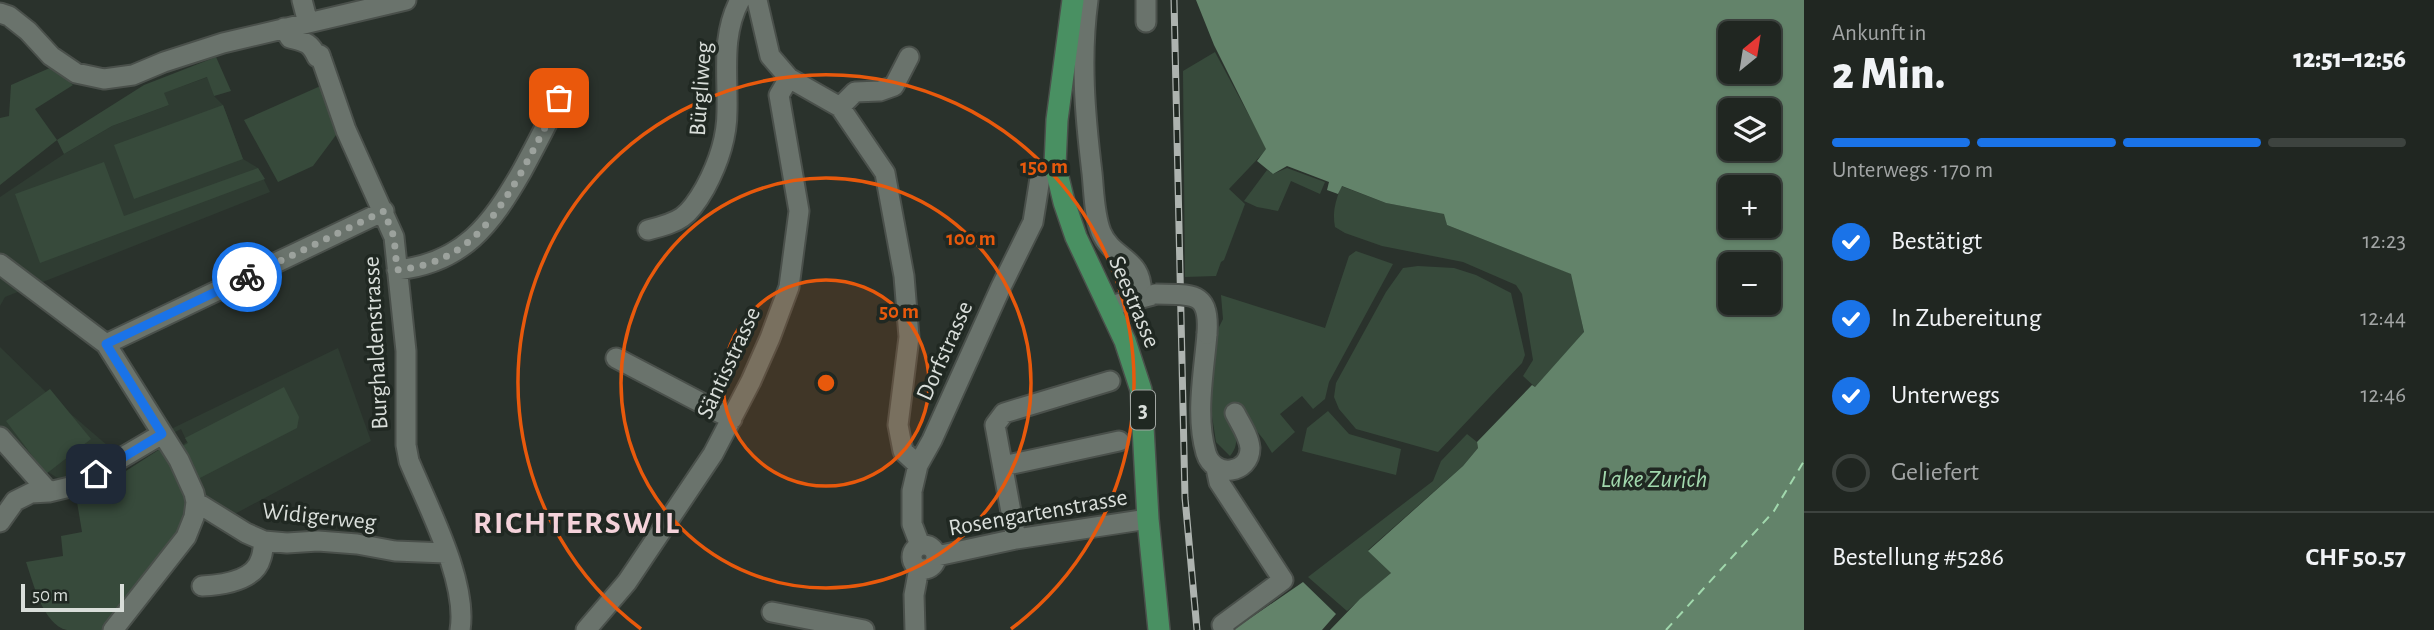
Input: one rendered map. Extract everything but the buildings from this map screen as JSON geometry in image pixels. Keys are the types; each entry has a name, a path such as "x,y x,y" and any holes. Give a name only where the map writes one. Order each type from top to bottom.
{"main road":[{"name":"Seestrasse","path":"1073,0 1057,120 1055,165 1076,237 1125,341 1141,390 1148,519 1159,630"}],"street":[{"path":"302,0 308,23"},
{"path":"0,13 18,24 51,57 76,73 104,79 133,75 223,43 406,0"},
{"name":"Bürgliweg","path":"648,230 677,223 697,201 719,163 727,114 726,42 740,0"},
{"path":"757,0 770,56 789,78 840,107 885,173 904,276 909,337 898,425 903,451 918,465"},
{"path":"1088,0 1083,85 1101,232 1112,249 1123,256 1140,274 1148,296"},
{"path":"1146,0 1146,22"},
{"name":"Burghaldenstrasse","path":"284,28 290,38 307,42 317,57 320,56 346,130 394,237 405,351 406,445 409,461 458,584 462,619 460,630"},
{"path":"840,107 855,92 880,91 894,86 909,57"},
{"name":"Säntisstrasse","path":"586,630 634,571 701,472 732,419 770,338 789,287 799,211 779,95 789,78"},
{"path":"397,270 421,267 441,260 492,220 543,132 559,98"},
{"name":"Dorfstrasse","path":"929,550 912,524 911,504 918,465 1033,222 1040,178"},
{"path":"106,344 384,211"},
{"path":"0,264 106,344 179,460 196,502 194,517 186,537 113,630"},
{"path":"1110,306 1148,296 1186,295 1197,298 1209,313 1203,387 1203,428 1207,454 1216,468 1219,482 1283,580 1222,625 1224,630"},
{"path":"616,358 732,419"},
{"path":"1016,539 995,425 1004,413 1110,381"},
{"path":"1216,468 1237,468 1248,457 1250,448 1235,413"},
{"path":"0,522 15,501 31,493 74,486 162,434"},
{"path":"0,437 49,492"},
{"path":"1003,466 1119,440"},
{"name":"Widigerweg","path":"196,502 264,541 318,541 395,551 446,553"},
{"name":"Rosengartenstrasse","path":"929,550 1148,519"},
{"path":"202,586 225,585 253,572 261,561 264,541"},
{"path":"915,630 914,595 919,568 932,567 929,550"},
{"path":"772,612 864,630"}],"shaded area":[{"path":"1215,52 1267,149 1229,189 1245,204 1216,276 1185,277 1183,71"},
{"path":"216,57 231,91 214,96 207,77 164,93 169,105 112,126 64,154 57,140 144,85"},
{"path":"52,67 73,85 35,109 57,140 0,185 0,118 9,116 11,85"},
{"path":"208,77 214,96 223,105 243,159 258,168 270,192 5,297 0,306 0,197 112,126 169,105 163,93"},
{"path":"325,84 342,127 313,166 278,182 244,120"},
{"path":"223,105 243,159 134,199 114,145"},
{"path":"104,162 124,216 258,168 265,179 40,263 15,194"},
{"path":"1287,168 1325,182 1320,194 1291,181 1278,211 1244,201 1267,170 1273,174"},
{"path":"1341,186 1386,203 1445,214 1447,225 1572,274 1584,333 1535,387 1523,376 1533,360 1522,294 1516,285 1463,262 1382,246 1345,233 1335,227 1334,221"},
{"path":"1356,251 1393,264 1329,382 1325,399 1313,409 1302,396 1280,414 1295,432 1272,453 1239,409 1229,418 1236,442 1230,456 1216,442 1212,416 1211,388 1216,333 1223,319 1221,295 1325,328 1349,256"},
{"path":"1403,268 1454,268 1476,275 1511,293 1525,355 1522,363 1438,452 1356,429 1339,409 1334,397 1336,383 1386,292"},
{"path":"0,347 50,396 115,452 64,482 3,444 0,440"},
{"path":"338,348 371,441 231,516 199,491 180,446 187,442 181,429 173,433 171,429"},
{"path":"284,387 299,417 297,428 198,479 183,446 188,443 185,438"},
{"path":"50,389 91,439 46,474 6,421"},
{"path":"1328,411 1349,434 1401,449 1396,475 1302,451 1307,428"},
{"path":"1467,434 1477,442 1478,448 1463,466 1368,550 1391,573 1347,611 1308,577 1433,481 1441,461"},
{"path":"160,449 173,462 187,494 185,526 106,630 67,630 59,626 45,612 26,562 63,556 61,536 82,532 76,496 98,489"}],"water":[{"name":"Lake Zurich","path":"1196,0 1804,0 1804,630 1330,630 1360,599 1391,573 1368,551 1463,466 1478,448 1477,442 1532,385 1535,387 1584,332 1571,274 1447,225 1444,214 1386,203 1342,186 1338,194 1327,190 1329,182 1287,166 1273,174 1257,161 1266,149 1214,45"},
{"path":"1303,582 1336,614 1322,630 1233,630"}],"ferry route":[{"path":"1666,630 1774,511 1804,461"}],"railway":[{"path":"1174,0 1185,498 1197,630"}],"way so far":[{"path":"247,277 384,211 394,237 397,270 421,267 441,260 467,244 492,220 543,132 559,98"}],"district":[{"name":"RICHTERSWIL","path":"577,523"}],"route":[{"path":"96,474 162,434 106,344 247,277"}]}
